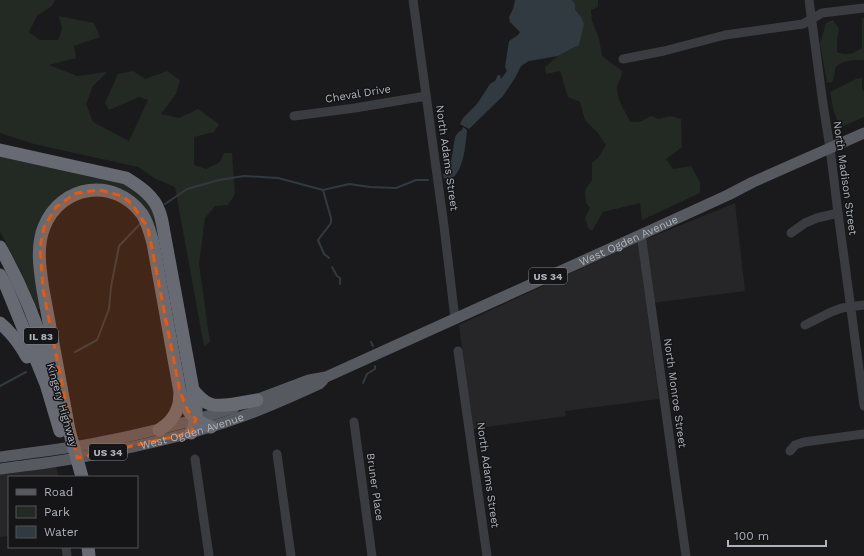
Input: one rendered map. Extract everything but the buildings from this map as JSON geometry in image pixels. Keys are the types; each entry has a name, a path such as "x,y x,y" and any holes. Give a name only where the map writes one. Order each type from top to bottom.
{"highway":[{"path":"0,150 126,178 150,196 159,210 164,226 194,390 197,411 191,433"},
{"path":"65,430 43,290 39,260 40,247 44,227 56,207 76,193 87,190 100,190 122,196 142,215 153,243 180,392 188,411 196,419 211,427"},
{"name":"Kingery Highway","path":"0,247 9,262 42,339 65,430 73,476"},
{"name":"Kingery Highway","path":"0,275 6,286 65,430 82,476"},
{"path":"0,324 7,328 18,342 36,376 44,403 65,430"},
{"path":"194,390 202,400 211,405 223,405 257,400"},
{"path":"159,430 174,416 179,407 180,392"}],"main road":[{"name":"West Ogden Avenue","path":"0,457 91,444 159,430 257,400 309,380 326,377 722,198 753,182 864,133"},
{"name":"West Ogden Avenue","path":"0,469 86,456 191,433 247,415 283,401 319,384 326,377"}],"street":[{"name":"North Adams Street","path":"413,0 455,319"},
{"name":"North Madison Street","path":"809,0 864,406"},
{"path":"623,59 664,51 725,35 803,24 822,13 864,8"},
{"name":"Cheval Drive","path":"294,116 355,108 426,96"},
{"path":"791,233 805,223 817,218 838,213"},
{"name":"North Monroe Street","path":"641,234 686,556"},
{"path":"805,325 831,312 864,305"},
{"name":"North Adams Street","path":"458,351 487,556"},
{"name":"Bruner Place","path":"354,422 372,556"},
{"path":"790,451 795,445 804,442 864,434"},
{"path":"277,454 291,556"},
{"path":"195,459 209,556"}],"highlighted area":[{"path":"100,190 122,196 132,204 148,228 180,392 188,411 196,419 191,433 77,458 43,290 40,247 44,227 56,207 76,193"}],"shaded area":[{"path":"735,203 745,291 652,303 644,240"},
{"path":"638,242 659,399 565,411 566,416 473,429 459,325"},
{"path":"56,465 59,476 8,476 8,536 0,537 0,473"}],"green space":[{"path":"0,0 55,0 52,6 37,16 29,32 40,40 58,40 62,29 59,16 94,23 100,37 74,46 76,58 49,65 77,76 107,72 93,86 86,104 93,122 129,141 148,100 139,97 109,110 105,103 118,74 133,71 145,79 167,71 180,80 176,94 161,114 179,118 198,109 219,124 214,132 194,137 194,165 206,169 220,162 224,153 232,153 235,194 228,205 215,206 205,218 199,264 210,342 204,346 175,187 156,179 138,167 34,144 0,133"},
{"path":"572,0 598,0 598,7 591,10 592,21 599,38 602,56 622,71 617,87 617,93 630,121 640,122 652,116 658,119 670,116 681,119 682,147 666,159 673,169 691,166 700,182 700,193 642,220 640,203 603,212 592,231 588,228 585,218 590,208 586,203 585,190 592,180 592,163 598,158 606,145 598,133 585,120 580,102 568,97 560,71 546,74 545,67 558,56 579,45 581,17 575,9 575,4"},
{"path":"862,18 864,18 864,60 847,61 839,64 836,67 832,82 827,83 820,44 826,23 833,20 839,29 837,52 850,54 862,48"},
{"path":"862,78 862,89 864,92 864,117 844,126 838,122 834,112 830,92 856,79"},
{"path":"0,155 122,182 144,197 157,216 175,316 153,225 100,185 45,214 41,307 38,310 23,276 0,231"}],"water":[{"path":"515,0 572,0 575,4 575,9 584,24 579,45 558,56 529,61 521,66 503,96 469,129 460,124 463,118 477,104 490,84 495,81 498,75 500,75 501,79 507,71 505,67 509,41 520,32 510,22 509,17"},
{"path":"463,127 467,130 465,149 461,164 455,176 450,179 444,178 443,175 445,171 450,167 454,141 457,134"}],"waterway":[{"path":"165,204 187,189 219,180 244,176 278,178 323,190 349,184 370,187 396,188 416,180 428,180"},
{"path":"323,190 331,223 318,240 324,254 329,258"},
{"path":"75,352 97,340 109,309 111,287 119,246 140,224"},
{"path":"332,267 337,276 340,278 340,284"},
{"path":"371,342 373,346"},
{"path":"363,383 367,374 375,369 375,366"},
{"path":"0,386 26,372"}]}
